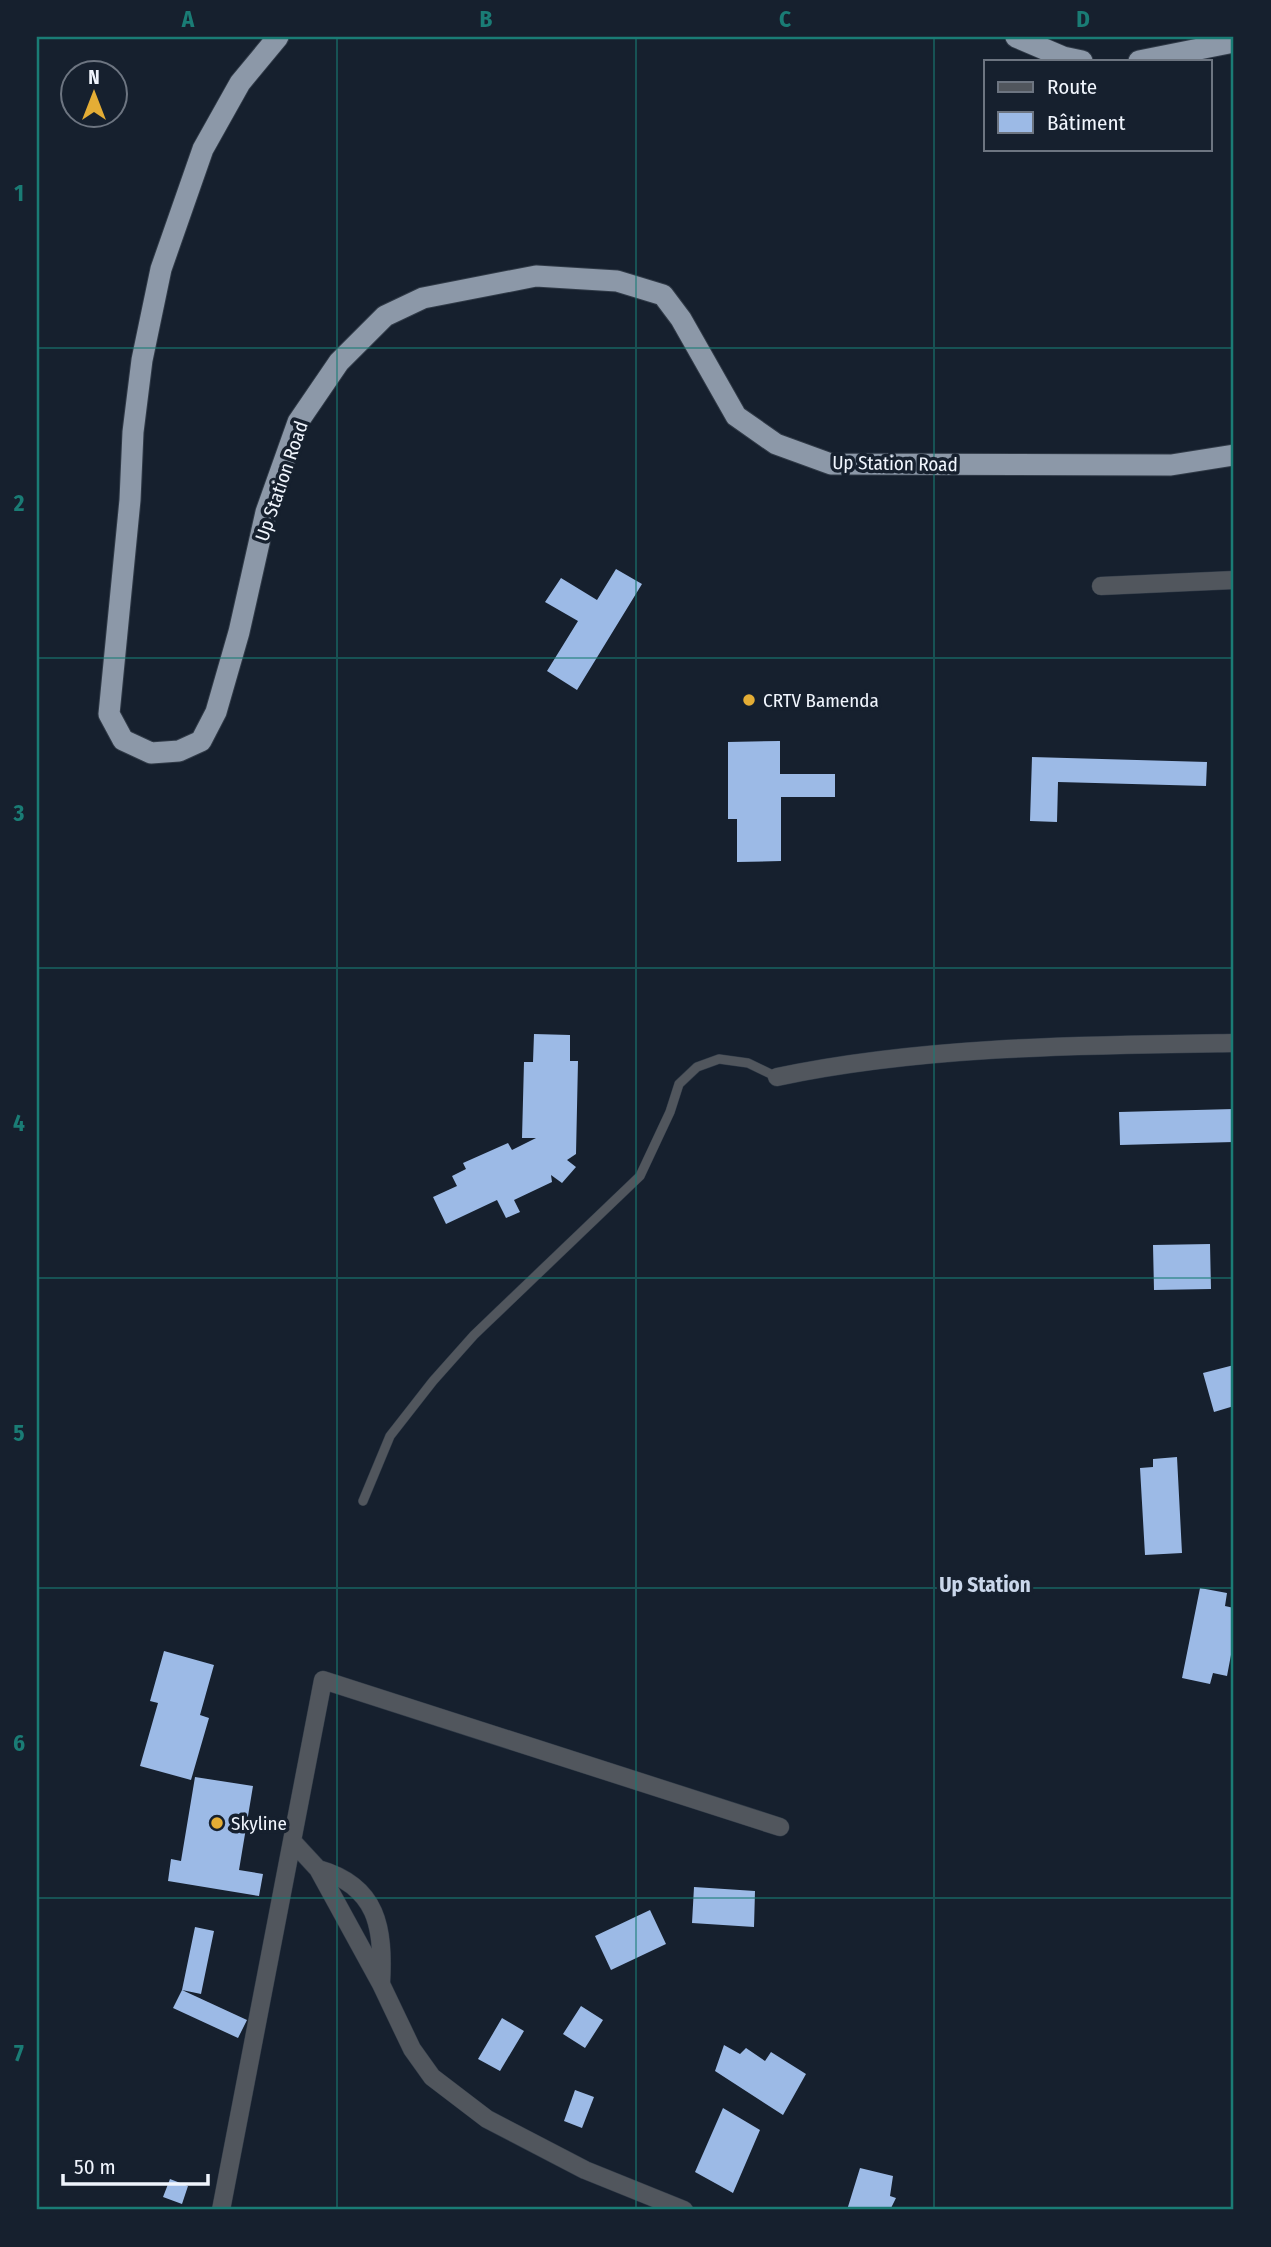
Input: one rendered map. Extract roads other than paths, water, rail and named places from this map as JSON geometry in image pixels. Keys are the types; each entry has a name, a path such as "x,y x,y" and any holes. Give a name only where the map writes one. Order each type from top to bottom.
{"highway":[{"name":"Up Station Road","path":"278,37 240,83 203,149 161,270 142,360 109,714 123,740 151,753 179,751 201,741 216,712 239,632 266,512 298,422 339,362 384,316 423,298 536,276 617,281 663,295 681,319 736,416 776,444 831,464 1171,466 1234,455"},
{"path":"1016,37 1063,57 1077,60"},
{"path":"1144,60 1234,42"}],"street":[{"path":"1101,586 1234,580"},
{"path":"777,1077 841,1063 1101,1045 1234,1043"},
{"path":"221,2210 323,1680 780,1827"},
{"path":"293,1842 318,1869 381,1984 412,2049 432,2077 487,2119 585,2170 684,2210"},
{"path":"318,1869 354,1884 366,1900 378,1926 381,1984"}],"lane":[{"path":"363,1501 390,1436 433,1381 474,1335 640,1176 670,1112 679,1084 697,1067 719,1059 748,1063 777,1077"}],"place":[{"name":"CRTV Bamenda","path":"749,700"},
{"name":"Skyline","path":"217,1823"}],"district":[{"name":"Up Station","path":"985,1585"}]}
